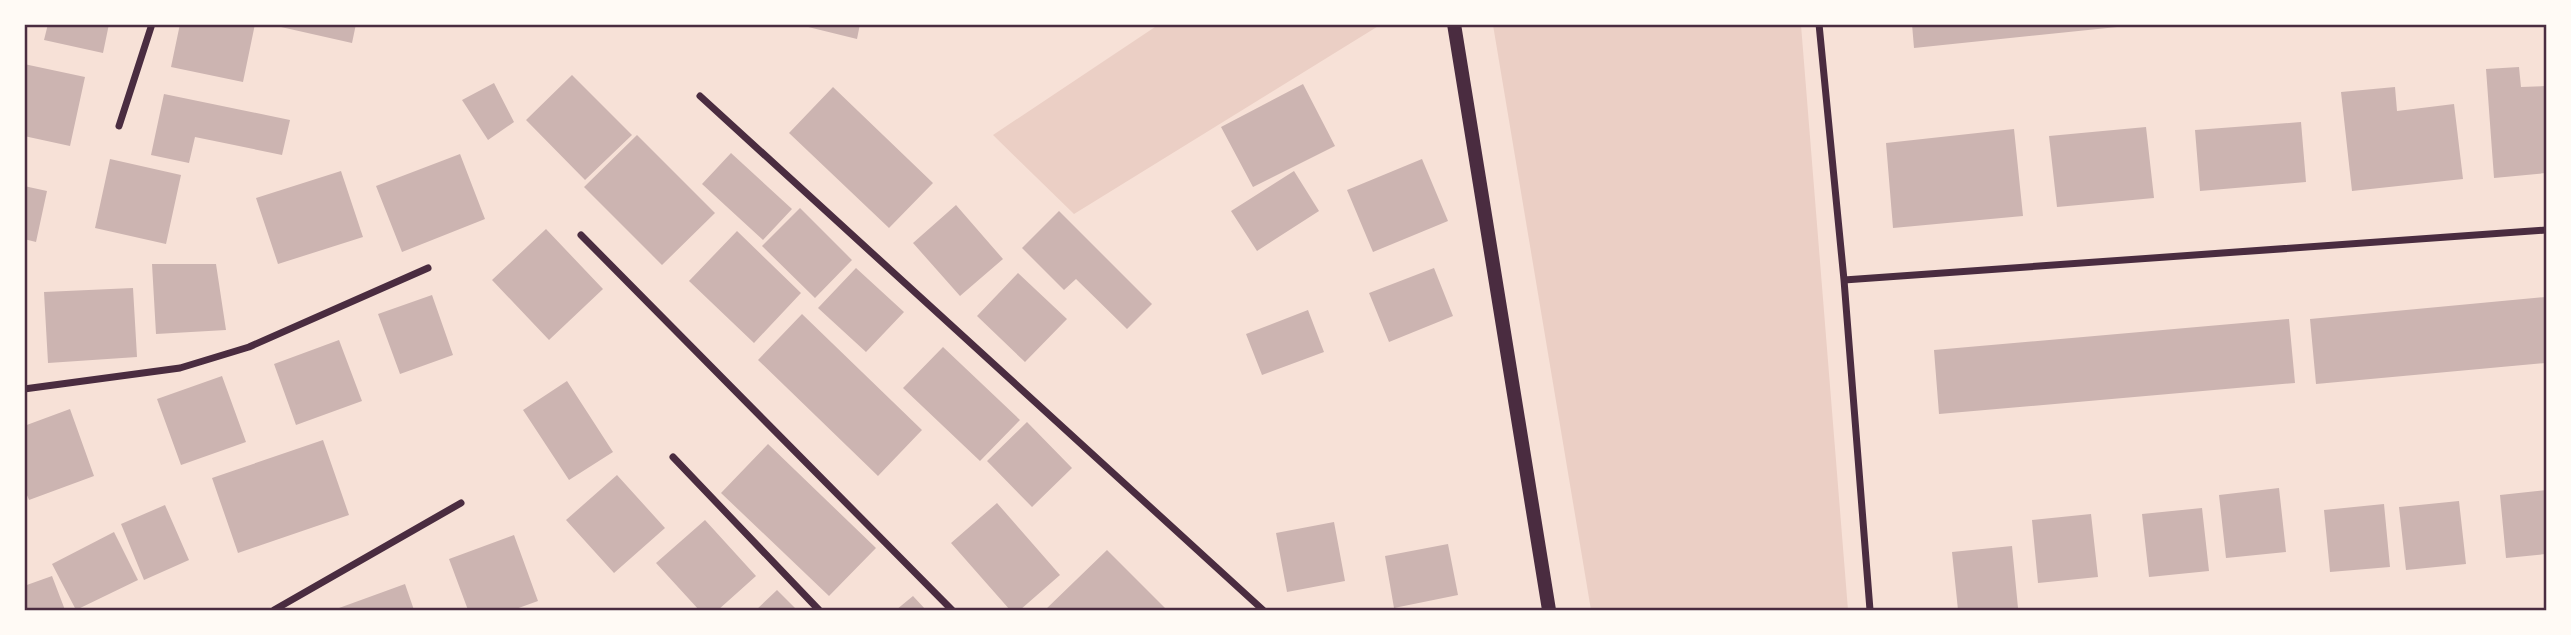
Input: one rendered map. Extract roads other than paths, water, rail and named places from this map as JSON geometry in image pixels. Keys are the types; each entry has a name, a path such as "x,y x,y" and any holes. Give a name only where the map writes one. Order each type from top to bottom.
{"main road":[{"path":"1454,24 1549,611"}],"street":[{"path":"120,126 152,24"},
{"path":"1819,24 1844,279 1870,611"},
{"path":"700,96 1263,611"},
{"path":"1844,279 2546,230"},
{"path":"581,235 952,611"},
{"path":"24,389 180,368 249,347 428,268"},
{"path":"673,457 819,611"},
{"path":"274,611 461,503"}]}
